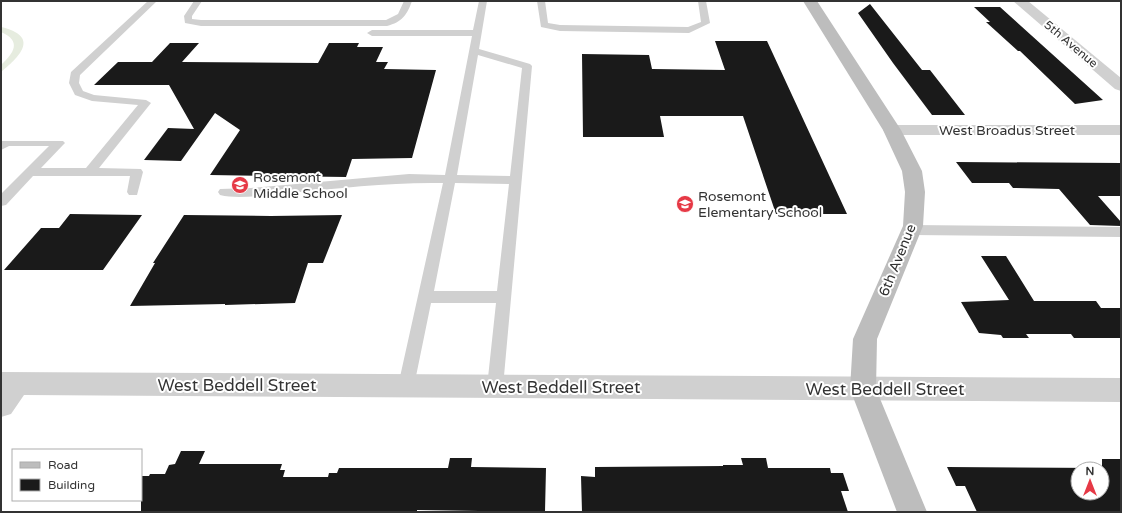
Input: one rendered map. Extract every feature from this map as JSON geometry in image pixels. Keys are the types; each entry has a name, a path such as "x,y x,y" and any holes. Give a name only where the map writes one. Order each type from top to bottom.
{"street":[{"name":"6th Avenue","path":"810,1 892,130 912,171 914,192 913,226 865,339 863,389 912,512"},
{"name":"5th Avenue","path":"1020,1 1121,86"},
{"name":"West Broadus Street","path":"892,130 1121,130"},
{"name":"West Beddell Street","path":"9,384 1121,390"},
{"path":"1,405 9,384"}],"lane":[{"path":"89,172 146,103 92,98 79,93 74,83 75,74 153,1"},
{"path":"198,1 188,16 188,21 200,23 387,23 397,20 403,14 408,1"},
{"path":"406,386 450,179 483,1"},
{"path":"541,1 544,25 560,28 689,30 706,23 702,1"},
{"path":"362,33 478,33"},
{"path":"474,50 527,66 495,387"},
{"path":"1,147 6,143 59,143 1,202"},
{"path":"30,172 137,172 133,192"},
{"path":"224,192 251,192 409,178 516,180"},
{"path":"912,230 1121,232"},
{"path":"425,297 504,297"}],"shaded area":[{"path":"1,27 20,35 23,41 23,46 15,59 1,72 1,65 12,52 14,43 12,39 1,32"}],"building":[{"path":"870,4 922,70 930,70 965,115 932,115 858,13"},
{"path":"974,7 1000,7 1103,100 1075,104 1020,51 1018,51 986,22 990,22"},
{"path":"715,41 767,41 847,214 776,214 743,116 660,116 664,137 583,137 582,54 649,55 652,69 725,70"},
{"path":"170,43 199,43 182,62 318,63 329,43 359,43 357,47 383,47 376,62 388,62 384,69 436,70 412,158 352,159 346,177 210,175 240,130 215,113 181,161 144,160 168,128 194,129 169,85 94,85 118,62 152,62"},
{"path":"956,162 1121,163 1121,196 1098,196 1121,222 1121,226 1090,225 1059,189 1013,188 1009,183 972,183"},
{"path":"70,214 142,215 103,270 4,270 41,228 59,228"},
{"path":"184,215 342,215 323,263 308,263 295,303 130,306 155,263 153,263"},
{"path":"981,256 1006,256 1034,301 1096,301 1101,308 1121,308 1121,338 1074,338 1071,334 1026,334 1029,338 1003,338 1001,335 979,333 961,302 1009,300"},
{"path":"181,451 205,451 199,464 282,464 280,470 285,470 283,477 328,477 329,473 337,473 339,468 448,468 450,458 472,458 471,467 546,468 545,512 417,510 417,512 141,512 142,476 149,476 150,474 165,474 169,465 175,464"},
{"path":"741,458 766,458 768,468 830,468 831,473 843,473 849,491 841,491 848,512 582,512 581,476 595,477 595,467 743,465"},
{"path":"1102,459 1121,459 1121,512 977,512 965,486 956,486 947,467 1070,468 1070,501 1110,501 1110,461 1102,461"}],"place":[{"name":"Rosemont Middle School","path":"240,185"},
{"name":"Rosemont Elementary School","path":"685,204"}]}
